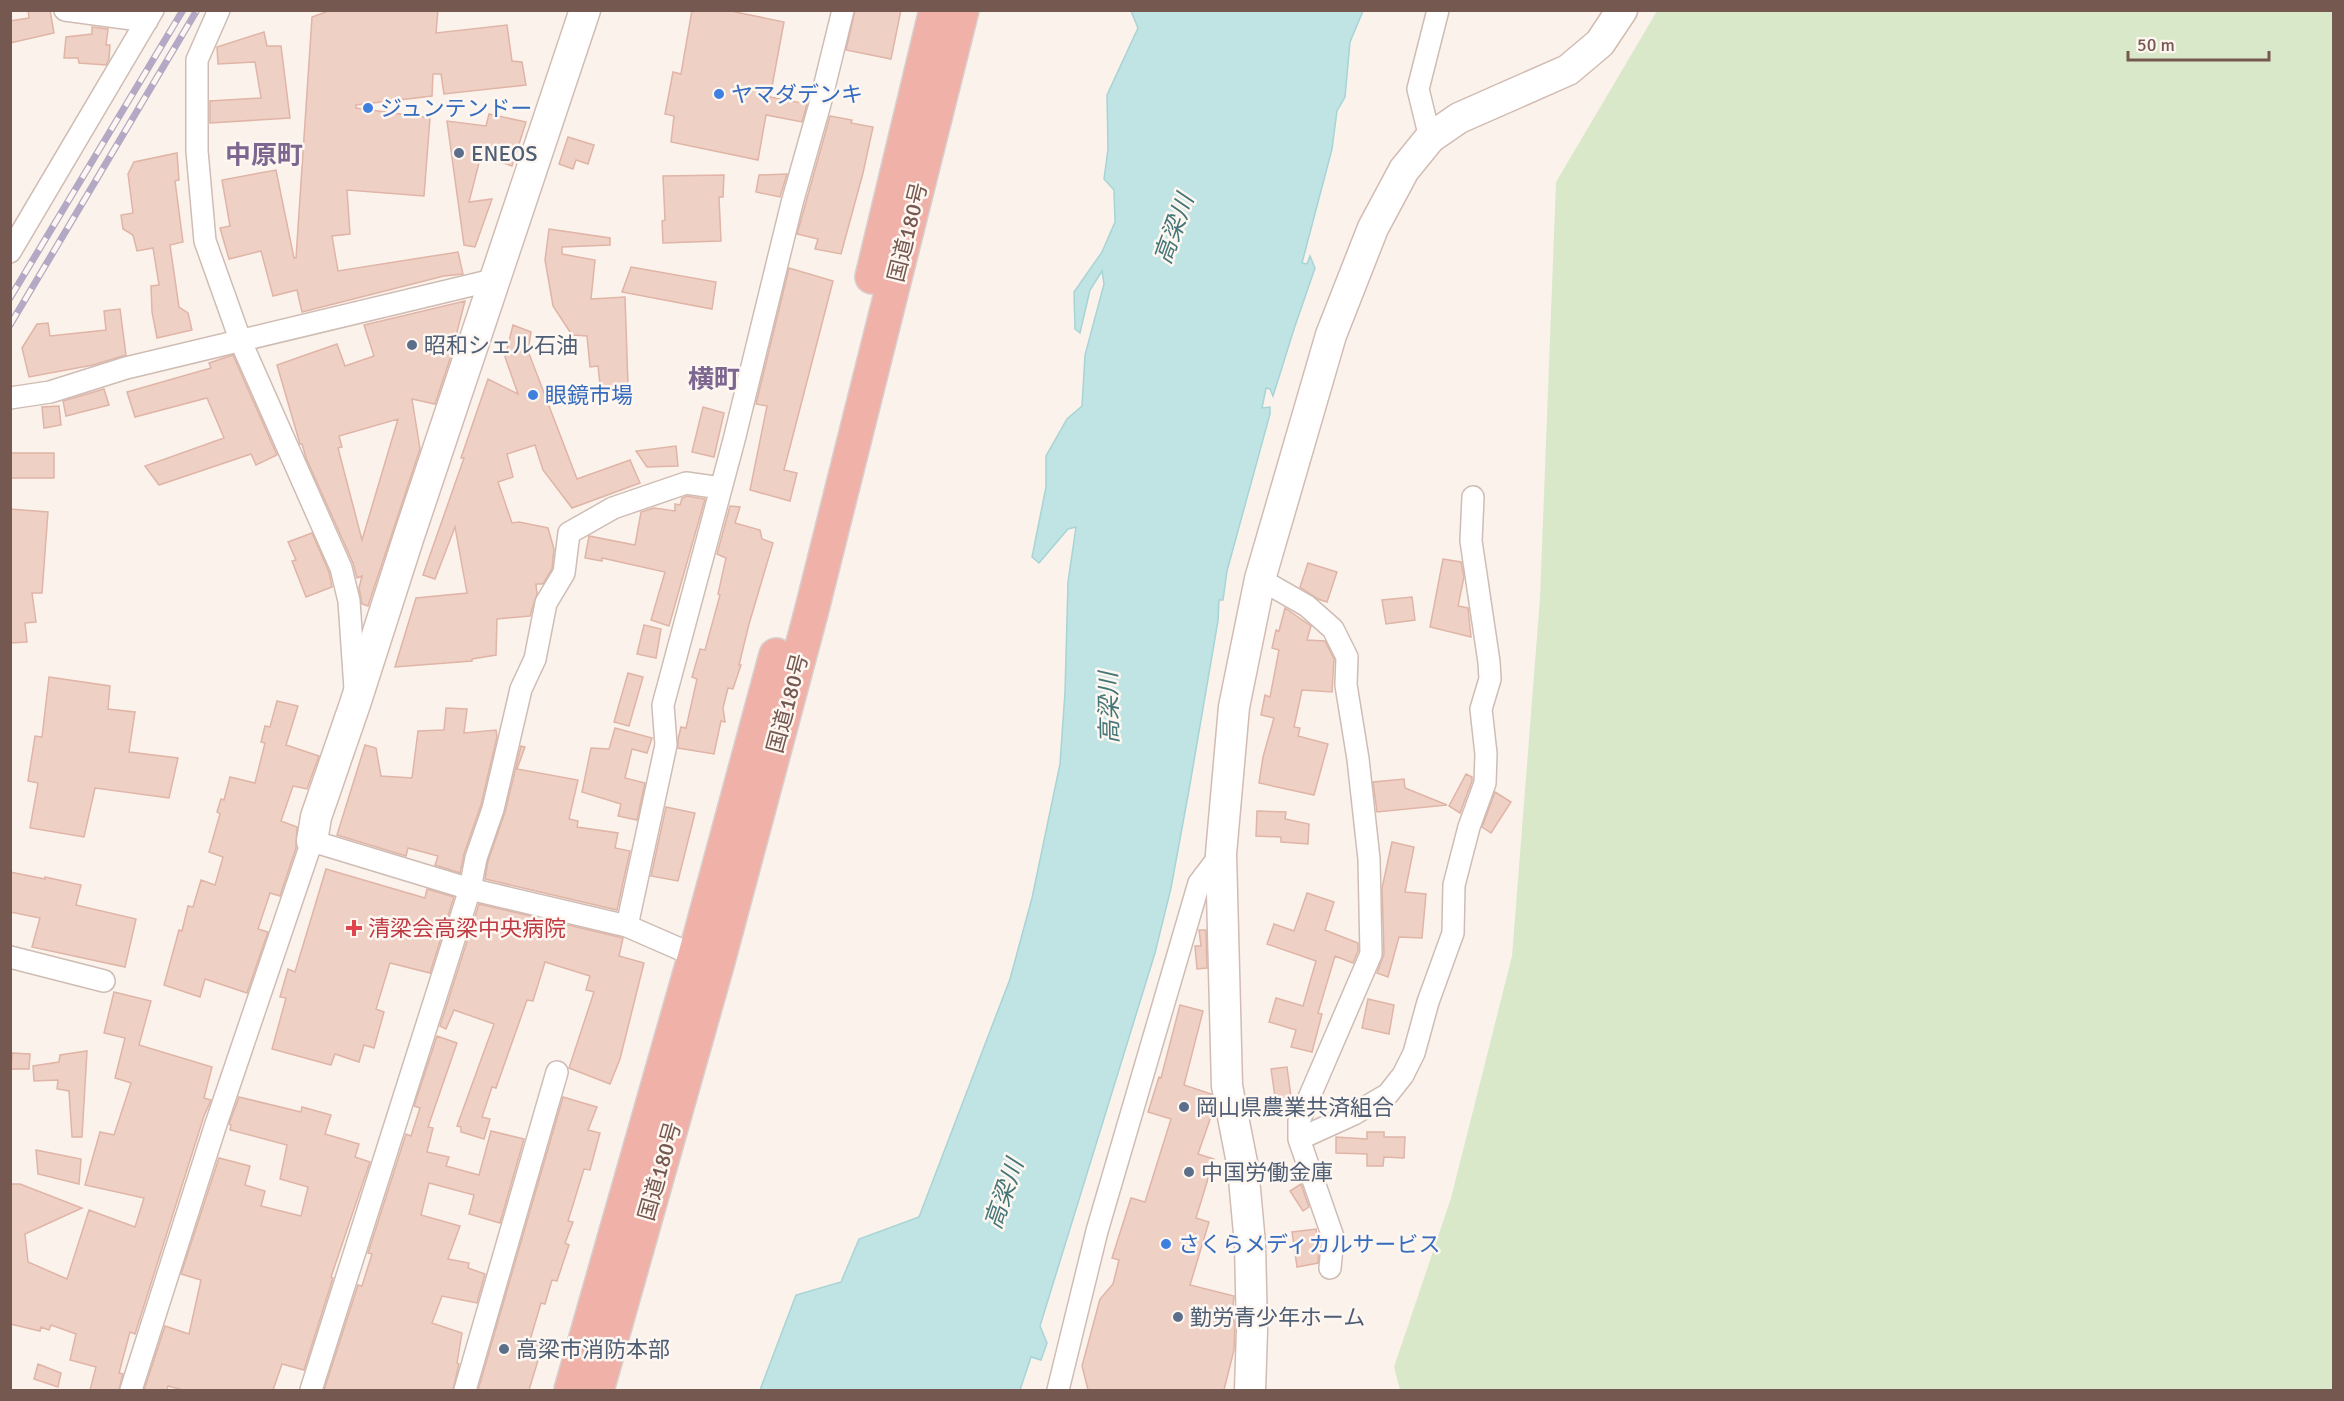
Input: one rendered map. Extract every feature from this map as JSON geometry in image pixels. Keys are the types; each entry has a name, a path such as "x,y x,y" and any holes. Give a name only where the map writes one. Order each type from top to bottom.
{"highway":[{"name":"国道180号","path":"597,1390 706,960 789,606 880,247 936,10"},
{"name":"国道180号","path":"571,1390 812,613 962,10"}],"street":[{"path":"10,252 150,16 65,10"},
{"path":"219,10 197,60 197,152 205,241 241,342 341,568 349,601 355,704"},
{"path":"131,1390 222,1105 312,841 316,817 585,10"},
{"path":"627,926 666,745 663,705 722,488 792,203 843,10"},
{"path":"1430,138 1418,89 1438,10"},
{"path":"1250,1390 1252,1330 1250,1244 1243,1168 1227,1086 1221,854 1234,707 1260,579 1331,335 1373,228 1404,170 1430,138 1459,118 1568,70 1600,43 1622,10"},
{"path":"10,398 50,392 126,368 496,279"},
{"path":"311,1390 470,889 476,858 493,809 521,689 535,659 546,603 564,573 569,533 613,508 686,483 722,488"},
{"path":"1299,1139 1354,1114 1388,1094 1414,1053 1428,1002 1453,933 1454,885 1469,827 1485,783 1486,754 1481,709 1490,679 1471,542 1473,497"},
{"path":"1260,579 1307,606 1333,629 1347,657 1346,685 1358,759 1369,860 1371,954 1299,1121 1299,1139 1333,1237 1330,1268"},
{"path":"312,841 470,889 627,926 706,960"},
{"path":"1058,1390 1097,1231 1199,883 1221,854"},
{"path":"10,957 104,981"},
{"path":"465,1390 557,1072"}],"green space":[{"path":"1657,11 2333,11 2333,1390 1400,1390 1394,1367 1451,1198 1512,956 1540,598 1556,182"}],"water":[{"name":"高梁川","path":"1131,11 1363,11 1350,42 1345,97 1337,111 1332,149 1302,263 1307,264 1310,256 1315,268 1273,396 1270,389 1266,388 1262,408 1270,407 1270,414 1227,571 1223,600 1219,600 1218,621 1189,790 1171,888 1155,953 1040,1326 1047,1343 1041,1360 1031,1357 1020,1390 760,1390 796,1295 841,1282 859,1239 919,1217 1010,979 1032,898 1060,764 1065,692 1068,582 1076,527 1068,529 1039,563 1032,557 1046,487 1046,456 1067,419 1082,406 1085,355 1104,284 1102,271 1090,290 1080,333 1075,329 1074,292 1102,252 1115,222 1114,190 1104,179 1108,149 1107,95 1138,28"}],"building":[{"path":"28,10 50,10 54,33 10,43 10,21 29,18"},
{"path":"331,10 438,10 436,33 507,25 512,61 522,62 526,85 444,94 441,74 433,74 432,96 356,105 356,108 430,118 424,196 347,190 350,234 332,236 338,271 458,252 463,274 444,276 302,312 297,290 273,296 261,251 229,259 220,228 230,226 222,180 276,170 294,258 296,258 312,17"},
{"name":"ヤマダデンキ","path":"692,10 726,10 784,22 770,97 807,104 802,122 766,115 758,160 671,142 674,116 665,114 673,72 681,74"},
{"path":"855,10 901,10 891,59 846,50"},
{"path":"92,27 108,29 106,45 110,45 106,65 79,63 78,58 64,58 66,37 92,34"},
{"path":"264,32 267,46 281,46 290,118 210,123 210,101 261,98 255,62 218,64 217,47"},
{"path":"489,114 526,122 512,166 481,155 469,202 492,199 475,247 464,245 447,121 486,126"},
{"path":"830,116 873,127 841,254 815,249 818,239 797,234"},
{"path":"568,137 594,145 588,164 576,160 573,169 559,164"},
{"path":"177,153 179,180 175,181 183,242 170,245 179,307 188,313 192,330 157,338 152,312 151,286 159,285 153,248 137,251 133,235 123,229 121,215 133,213 128,174 134,162"},
{"path":"787,174 780,197 756,192 759,175"},
{"path":"724,175 723,197 719,197 721,241 663,243 662,221 665,220 663,176"},
{"path":"549,229 610,238 610,245 562,247 562,254 595,260 591,299 625,297 628,385 604,389 600,384 598,366 590,367 587,336 572,335 553,306 545,260"},
{"path":"631,267 716,282 712,309 622,292"},
{"path":"789,268 833,281 784,470 797,473 790,501 750,490 767,406 756,404"},
{"path":"465,301 450,359 435,404 412,399 420,449 368,606 362,604 359,588 362,576 357,578 353,563 306,458 302,444 300,444 277,365 337,344 345,366 374,356 364,325","holes":["398,419 362,540 338,448 342,447 339,436"]},
{"path":"120,309 126,355 93,365 29,377 22,348 37,324 48,323 50,336 106,330 104,311"},
{"path":"513,325 531,332 528,351 577,479 630,460 640,483 572,508 543,470 535,445 507,454 513,477 498,482 512,523 519,522 548,528 554,549 552,569 543,584 536,584 537,594 530,616 497,619 496,655 472,659 472,661 395,667 416,598 467,593 455,527 435,579 423,575 464,458 461,458 488,379 518,394 505,357"},
{"path":"233,355 277,455 256,465 251,454 159,485 145,466 224,438 207,398 135,417 127,392 211,368 209,363"},
{"path":"104,389 109,405 66,416 63,401"},
{"path":"59,406 61,425 44,428 42,407"},
{"path":"703,407 724,413 714,457 692,452"},
{"path":"676,446 678,466 647,467 636,451"},
{"path":"10,453 54,453 54,478 10,478"},
{"path":"687,496 705,499 669,626 651,620 665,572 602,558 602,561 585,558 589,536 635,545 641,512 654,508 675,511 675,504 680,505 682,498"},
{"path":"730,506 740,507 735,523 760,530 762,539 773,543 749,624 739,665 741,665 733,689 728,688 723,708 725,722 721,721 714,754 678,748 678,739 681,727 686,728 697,679 692,677 700,649 705,650 720,595 718,594 726,558 717,554"},
{"path":"10,509 48,512 42,593 32,593 36,622 25,623 27,642 10,643"},
{"path":"312,533 329,572 332,587 306,597 292,561 296,560 288,542"},
{"path":"1443,559 1461,562 1464,577 1458,606 1468,608 1471,637 1430,627"},
{"path":"1308,563 1337,572 1327,602 1300,587"},
{"path":"1412,597 1415,620 1386,624 1382,600"},
{"path":"1285,608 1311,626 1307,640 1325,641 1334,659 1332,692 1302,690 1294,727 1300,728 1298,736 1328,744 1314,795 1259,783 1263,757 1274,718 1261,715 1265,695 1270,697 1279,650 1272,648"},
{"path":"644,625 661,629 656,658 637,654"},
{"path":"628,673 643,677 629,726 614,722"},
{"path":"49,677 110,686 108,709 135,712 129,752 178,758 169,798 95,788 84,837 30,828 38,783 28,781 35,736 42,737"},
{"path":"277,701 298,706 286,745 319,756 307,789 293,786 281,821 297,827 296,848 280,896 270,893 258,929 268,932 247,993 205,979 200,997 164,985 179,930 182,931 188,906 193,907 201,880 215,885 223,857 209,852 220,814 217,812 221,799 224,800 230,777 255,783 265,743 261,742 265,726 270,727"},
{"path":"446,708 467,709 464,733 496,730 497,737 481,805 460,873 435,865 438,856 408,848 406,856 337,835 365,745 376,748 381,776 412,778 418,731 444,730"},
{"path":"615,728 652,738 647,753 632,749 625,778 645,783 637,820 618,816 621,804 582,792 591,748 609,749"},
{"path":"521,746 525,747 517,769 578,780 569,819 578,821 577,827 618,833 615,848 630,851 617,910 485,879 488,861 505,812"},
{"path":"1466,774 1472,777 1472,781 1460,813 1449,806"},
{"path":"1404,779 1405,788 1447,805 1377,812 1373,782"},
{"path":"1495,792 1511,802 1491,833 1482,827"},
{"path":"666,807 695,813 678,881 651,876"},
{"path":"1257,811 1286,812 1285,819 1309,824 1308,844 1281,842 1281,837 1256,836"},
{"path":"1392,842 1414,847 1405,892 1426,894 1422,938 1399,937 1388,977 1377,973 1384,954 1382,888"},
{"path":"326,869 425,898 427,889 454,897 430,973 390,963 376,1009 384,1012 374,1048 364,1045 359,1062 335,1054 331,1065 272,1049 286,998 280,997 288,969 295,972"},
{"path":"10,872 81,885 76,905 136,919 125,967 32,947 40,918 10,912"},
{"path":"1307,893 1334,902 1325,930 1358,943 1358,951 1353,963 1335,956 1318,1013 1322,1014 1312,1052 1291,1047 1296,1030 1269,1022 1276,998 1303,1006 1316,961 1267,944 1274,924 1294,931"},
{"path":"479,904 623,938 619,956 644,963 620,1059 610,1084 569,1068 594,992 586,990 590,976 545,962 533,1001 527,1000 496,1088 492,1087 482,1117 490,1119 484,1139 461,1132 461,1127 457,1126 494,1024 454,1010 446,1029 440,1026"},
{"path":"1199,930 1206,930 1207,968 1197,969 1195,946 1201,946"},
{"path":"114,992 151,1001 139,1045 212,1067 204,1098 211,1100 135,1334 130,1332 119,1373 123,1374 119,1390 90,1390 96,1367 70,1360 76,1334 51,1325 49,1330 41,1327 40,1331 10,1324 10,1184 20,1184 82,1208 25,1234 28,1262 67,1279 89,1210 135,1227 144,1198 85,1185 100,1132 114,1135 131,1083 115,1078 125,1038 104,1033"},
{"path":"1368,999 1394,1005 1389,1034 1362,1028"},
{"path":"1180,1005 1203,1011 1184,1085 1211,1094 1208,1106 1214,1108 1198,1154 1214,1159 1196,1218 1209,1222 1190,1285 1234,1296 1232,1316 1235,1323 1234,1350 1224,1390 1088,1390 1082,1366 1100,1299 1113,1284 1119,1260 1112,1258 1131,1198 1145,1202 1171,1119 1148,1112 1159,1077 1161,1078"},
{"path":"437,1036 457,1043 428,1127 433,1128 427,1152 449,1157 446,1166 479,1175 491,1131 524,1139 500,1223 469,1214 474,1195 429,1183 421,1215 460,1226 448,1259 469,1263 468,1268 485,1274 477,1303 442,1296 432,1323 462,1333 457,1363 459,1364 453,1390 324,1390 358,1285 362,1286 372,1254 368,1253 406,1134 411,1136 420,1108 414,1106"},
{"path":"87,1051 82,1137 72,1137 69,1091 57,1089 58,1080 34,1081 33,1066 59,1062 60,1055"},
{"path":"12,1053 30,1054 29,1069 11,1069"},
{"path":"1287,1067 1292,1104 1290,1109 1277,1111 1271,1069"},
{"path":"239,1097 301,1112 302,1107 331,1115 325,1134 359,1144 355,1157 370,1162 331,1277 333,1278 304,1370 282,1364 273,1390 183,1390 168,1386 167,1390 144,1390 165,1326 189,1334 201,1280 181,1274 219,1158 250,1166 245,1185 265,1191 261,1206 301,1216 308,1187 280,1179 287,1145 230,1130 231,1125 229,1124"},
{"path":"563,1097 597,1107 588,1130 600,1133 590,1170 584,1169 568,1221 573,1222 565,1243 569,1245 557,1281 552,1280 545,1304 541,1303 530,1340 543,1344 529,1390 478,1390"},
{"path":"1367,1132 1384,1132 1384,1137 1405,1137 1404,1158 1384,1157 1383,1166 1367,1166 1367,1154 1336,1153 1336,1137 1367,1139"},
{"path":"36,1150 81,1159 79,1184 38,1174"},
{"path":"1301,1184 1309,1207 1303,1211 1290,1191"},
{"path":"1316,1229 1318,1263 1297,1267 1292,1232"},
{"path":"38,1364 61,1373 58,1387 34,1379"}],"railway":[{"path":"10,298 183,10"},
{"path":"10,325 197,10"}],"place":[{"name":"ヤマダデンキ","path":"719,94"},
{"name":"ジュンテンドー","path":"368,108"},
{"name":"ENEOS","path":"459,153"},
{"name":"昭和シェル石油","path":"412,345"},
{"name":"眼鏡市場","path":"533,395"},
{"name":"清梁会高梁中央病院","path":"354,928"},
{"name":"岡山県農業共済組合","path":"1184,1107"},
{"name":"中国労働金庫","path":"1189,1172"},
{"name":"さくらメディカルサービス","path":"1166,1244"},
{"name":"勤労青少年ホーム","path":"1178,1317"},
{"name":"高梁市消防本部","path":"504,1349"}],"district":[{"name":"中原町","path":"264,155"},
{"name":"横町","path":"714,379"}]}
